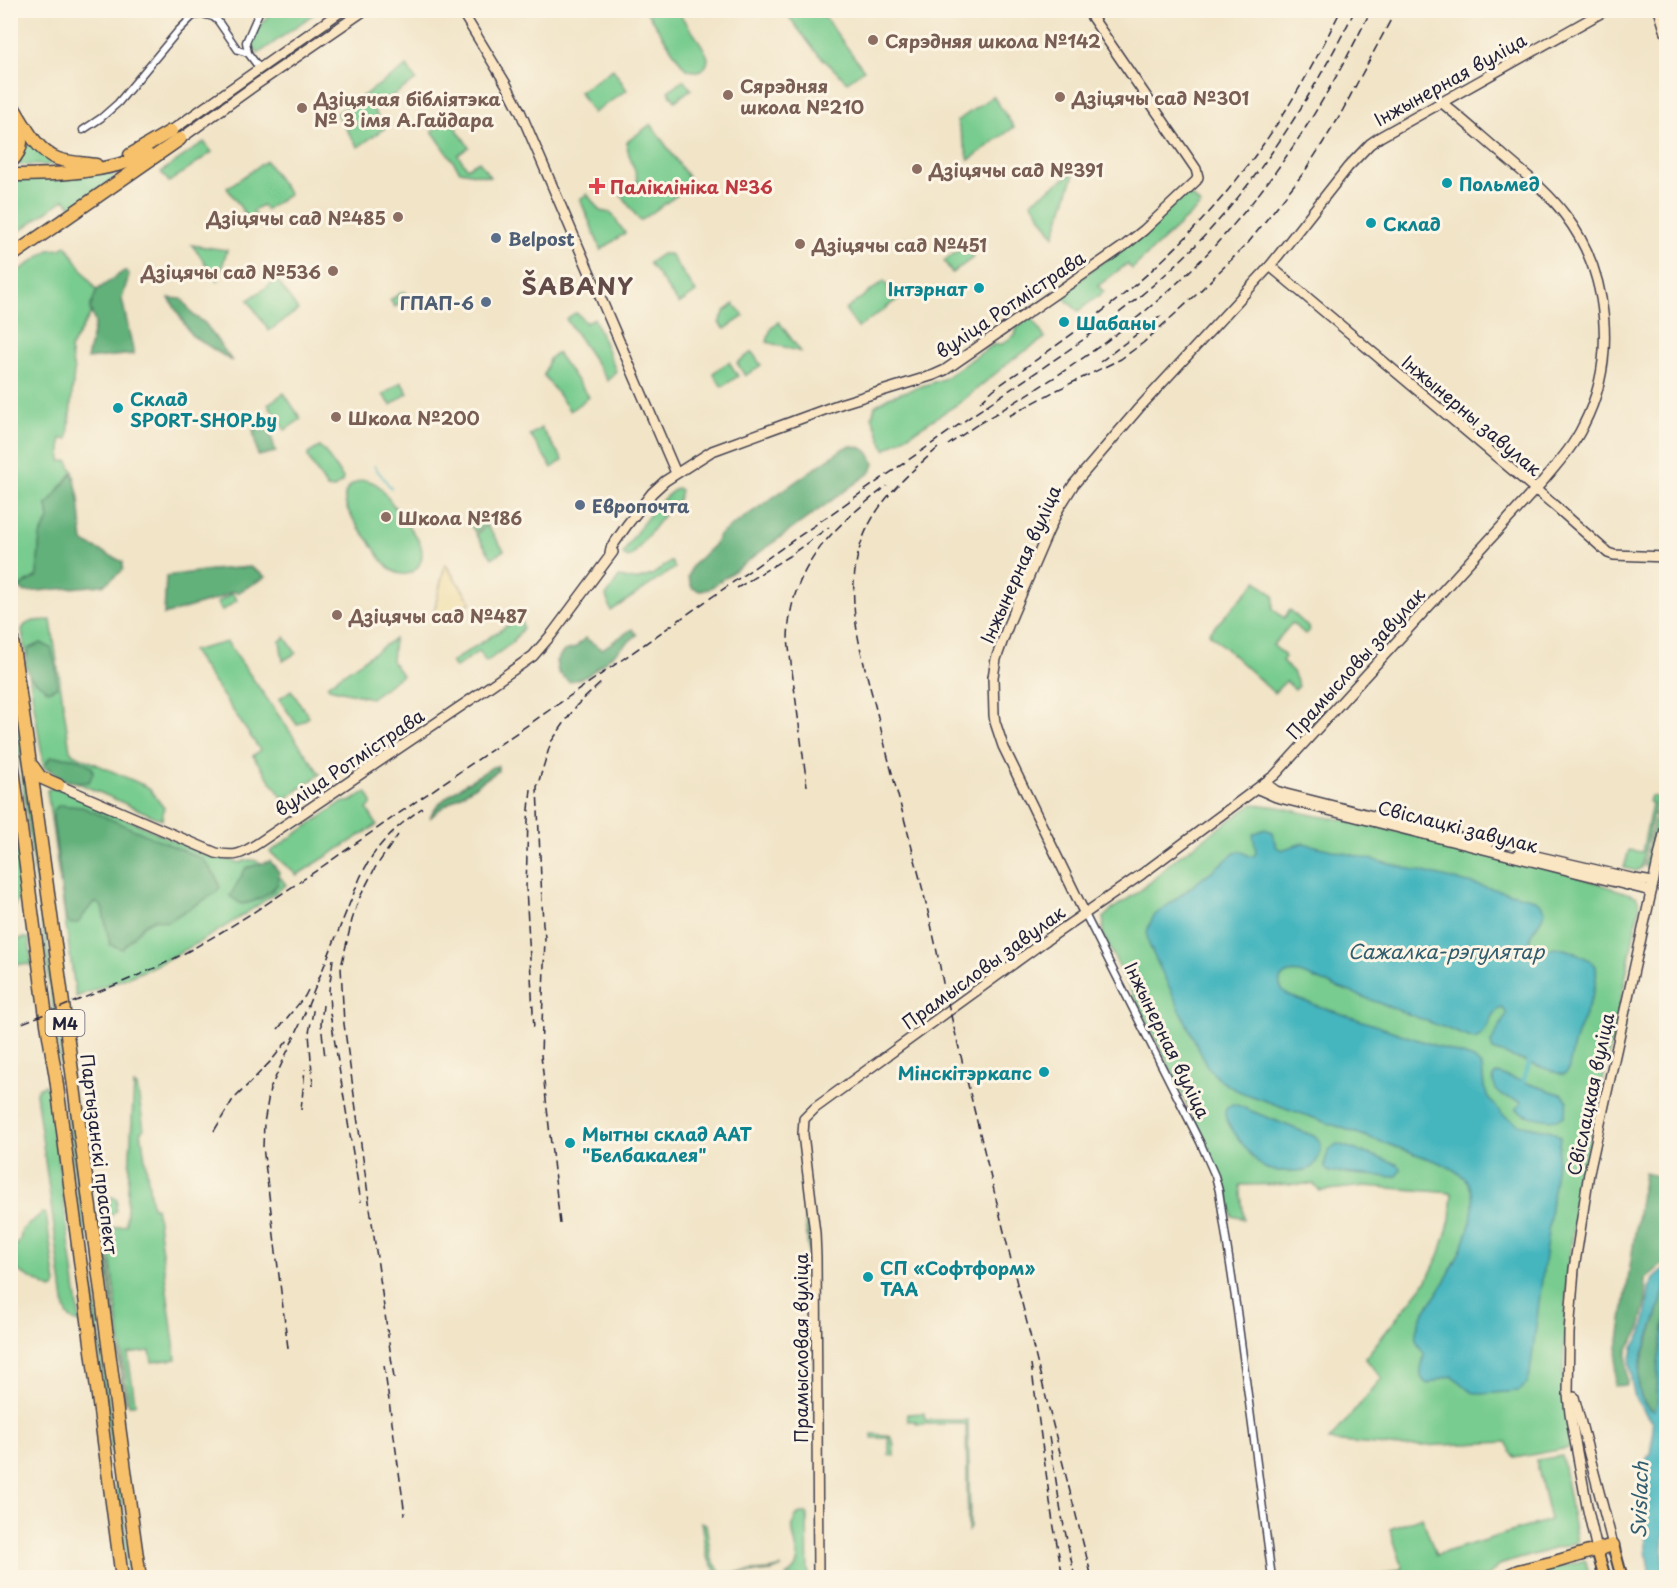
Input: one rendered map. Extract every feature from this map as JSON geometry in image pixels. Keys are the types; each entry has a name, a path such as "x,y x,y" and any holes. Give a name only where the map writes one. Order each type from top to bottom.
{"highway":[{"path":"10,102 37,142 50,155 68,161 96,165"},
{"path":"10,114 22,140 19,152 10,163"},
{"path":"10,168 55,169 96,165 121,159 175,135"},
{"path":"10,174 56,175 104,168 139,158 175,135"},
{"path":"10,257 175,135"},
{"name":"Партызанскі праспект","path":"10,627 13,665 31,763 140,1578"},
{"name":"Партызанскі праспект","path":"10,746 122,1578"},
{"path":"31,763 37,774 58,784"},
{"path":"36,804 46,788 58,784"},
{"path":"1502,1578 1613,1545"},
{"path":"1515,1578 1531,1568"}],"main road":[{"name":"Свіслацкая вуліца","path":"1613,1545 1622,1578"},
{"name":"Свіслацкая вуліца","path":"1597,1550 1605,1578"}],"street":[{"path":"238,50 246,42 260,10"},
{"path":"263,74 343,10"},
{"path":"175,135 263,74 365,10"},
{"path":"461,10 506,84 525,121 676,473"},
{"name":"вуліца Ротмістрава","path":"58,784 216,853 239,855 532,656 552,634 645,509 669,484 676,473 693,461 720,448 843,403 945,370 1124,246 1188,190 1198,177 1196,169 1087,10"},
{"name":"Інжынерная вуліца","path":"1272,1578 1242,1346 1215,1176 1027,797 996,728 993,677 996,659 1009,623 1059,508 1074,484 1135,413 1270,266 1348,167 1370,144 1606,10"},
{"path":"1659,10 1666,33"},
{"path":"82,130 101,118 118,103 193,16 207,15 218,21 238,50 248,53"},
{"path":"246,42 248,53 263,74"},
{"name":"Прамысловы завулак","path":"804,1119 815,1108 1275,775 1535,490 1570,448 1583,427 1602,369 1604,333 1598,282 1586,250 1565,214 1526,174 1441,102"},
{"name":"Інжынерны завулак","path":"1270,266 1608,553 1666,557"},
{"path":"1275,775 1282,792"},
{"name":"Свіслацкі завулак","path":"1262,786 1497,847 1635,879 1652,886"},
{"name":"Свіслацкі завулак","path":"1262,786 1276,797 1652,886"},
{"name":"Свіслацкая вуліца","path":"1597,1550 1568,1394 1569,1333 1574,1269 1589,1173 1666,825"},
{"name":"Прамысловая вуліца","path":"804,1119 803,1134 815,1233 817,1282 818,1578"},
{"name":"Свіслацкая вуліца","path":"1569,1374 1613,1545"},
{"path":"1577,1452 1589,1450"}],"green space":[{"path":"274,10 318,11 258,54 252,44 260,25"},
{"path":"646,11 677,11 707,55 705,67 695,71 683,66"},
{"path":"797,11 820,11 864,70 847,82 815,51 789,17"},
{"path":"911,11 940,11 924,21 917,18"},
{"path":"407,66 416,80 373,109 385,128 358,147 336,114"},
{"path":"613,69 627,90 593,113 579,92"},
{"path":"684,80 691,89 675,101 668,91"},
{"path":"993,96 1014,127 969,160 957,121"},
{"path":"450,119 469,147 458,155 467,168 479,161 490,177 460,171 432,131"},
{"path":"17,121 53,163 51,165 18,165 20,161"},
{"path":"651,124 693,184 640,221 621,195 637,183 627,142"},
{"path":"204,142 212,152 169,182 161,172"},
{"path":"266,161 289,194 266,210 262,205 253,211 257,217 250,221 227,188"},
{"path":"1075,171 1054,236 1031,202"},
{"path":"106,172 112,174 115,179 75,207 65,199 11,237 11,179"},
{"path":"1188,193 1201,205 1132,269 1127,264 1098,286 1104,292 1078,311 1061,295"},
{"path":"587,194 600,211 611,213 625,233 601,250 580,199"},
{"path":"66,245 97,291 90,308 91,313 70,349 74,371 68,439 61,439 61,461 68,461 73,472 47,505 49,519 40,536 37,576 18,588 10,521 10,277 49,250 61,249"},
{"path":"192,245 227,250 218,281"},
{"path":"966,245 974,257 952,273 944,261"},
{"path":"662,254 670,254 696,292 679,304 649,263"},
{"path":"124,271 129,275 122,299 134,354 87,359 95,323 90,308 97,290"},
{"path":"277,280 298,310 269,331 248,300"},
{"path":"884,281 898,299 858,328 845,310"},
{"path":"404,291 409,298 395,307 390,300"},
{"path":"169,298 182,299 194,316 205,323 232,361 191,335"},
{"path":"734,304 744,316 725,329 719,323 725,311"},
{"path":"575,313 586,323 594,318 616,371 608,381 566,319"},
{"path":"1031,317 1045,338 1012,360 961,402 885,450 872,417 875,406 889,397 943,379 993,345 1002,344 1015,335 1017,328"},
{"path":"779,322 801,352 767,342 771,328"},
{"path":"752,352 761,365 745,376 737,363"},
{"path":"557,353 589,397 570,411 544,375 549,359"},
{"path":"729,362 738,376 722,387 713,373"},
{"path":"401,382 408,393 391,405 383,395"},
{"path":"284,393 301,419 285,430 268,404"},
{"path":"268,426 276,452 258,456 253,430"},
{"path":"541,428 563,460 552,468 530,435"},
{"path":"319,447 323,449 343,478 342,482 333,489 327,488 308,458 308,454"},
{"path":"860,447 869,453 874,464 871,472 709,589 700,591 692,588 688,577 692,566 714,545 719,535 844,448"},
{"path":"73,472 79,498 83,542 123,562 123,570 103,585 26,592 18,588 37,576 40,536 49,519 47,505"},
{"path":"368,480 381,488 419,541 422,555 413,572 400,574 389,568 347,509 346,492 351,485"},
{"path":"678,488 681,490 678,501 666,512 633,555 628,558 623,555 648,517 671,492"},
{"path":"481,514 488,523 475,532 471,526 474,524 472,521"},
{"path":"487,526 504,550 492,558 476,534"},
{"path":"671,561 675,568 611,611 606,596 619,577 635,580 652,575"},
{"path":"250,567 266,577 237,593 233,591 217,599 164,615 166,576"},
{"path":"1257,581 1274,596 1273,609 1284,618 1290,610 1308,627 1309,631 1305,634 1292,623 1273,645 1284,655 1282,661 1293,672 1299,686 1295,690 1286,681 1274,693 1209,633"},
{"path":"232,593 237,600 222,611 217,603"},
{"path":"521,617 523,628 512,643 486,662 479,651 455,668 451,662"},
{"path":"51,620 70,750 73,754 148,787 164,808 162,820 44,768 22,630 30,622"},
{"path":"632,629 637,635 587,676 569,682 558,672 556,661 564,651 575,648 585,638 602,649"},
{"path":"285,637 296,653 283,661 280,641"},
{"path":"394,639 392,661 402,675 371,698 329,688 327,685"},
{"path":"227,642 320,774 284,800 253,756 260,750 192,651"},
{"path":"41,643 51,648 56,667 57,687 48,691 30,677 25,664 29,648"},
{"path":"10,669 132,1577 128,1577 11,695"},
{"path":"291,690 309,717 297,725 279,699"},
{"path":"50,757 72,758 87,763 92,767 93,773 89,782 65,780 55,774 46,764"},
{"path":"498,766 498,771 430,818 441,803 466,783 492,767"},
{"path":"60,788 200,853 240,863 252,860 259,862 278,875 286,885 233,922 194,945 136,974 76,997 47,790"},
{"path":"366,792 372,802 367,809 377,825 297,875 270,852 341,803 352,801"},
{"path":"1651,796 1657,797 1641,868 1636,871 1624,868 1629,850 1642,852 1652,804 1649,801"},
{"path":"1660,797 1666,798 1666,806 1649,867 1644,866"},
{"path":"11,803 22,886 21,894 11,913"},
{"path":"1253,804 1350,820 1571,874 1636,896 1640,904 1583,1172 1567,1272 1563,1381 1569,1448 1515,1458 1506,1442 1400,1447 1329,1441 1382,1378 1365,1358 1427,1280 1440,1253 1450,1220 1452,1193 1365,1186 1320,1191 1314,1184 1240,1185 1244,1219 1232,1216 1226,1188 1167,1062 1103,935 1104,917 1112,909 1137,893 1171,862"},
{"path":"59,805 82,807 203,859 216,876 220,887 216,893 167,922 155,919 144,925 122,949 110,945 102,907 97,903 93,903 78,923 70,924 66,920 53,820 53,811"},
{"path":"270,861 279,872 278,884 270,892 257,900 241,904 230,896 246,868"},
{"path":"23,938 29,938 32,965 19,964 11,967 12,945"},
{"path":"44,1085 49,1088 80,1323 70,1318 65,1309 36,1093 38,1088"},
{"path":"134,1085 137,1086 144,1129 141,1131 152,1207 156,1207 176,1359 152,1362 150,1351 128,1354 135,1403 129,1405 107,1233 112,1228 126,1225"},
{"path":"1644,1173 1666,1178 1666,1262 1645,1279 1646,1302 1640,1330 1627,1351 1627,1385 1614,1386 1616,1360"},
{"path":"802,1193 807,1209 811,1256 809,1259"},
{"path":"113,1197 117,1200 116,1211 105,1222 102,1198"},
{"path":"42,1213 46,1214 56,1284 51,1289 18,1271 14,1249 20,1240 22,1230"},
{"path":"105,1235 126,1403 103,1238"},
{"path":"1666,1281 1666,1318 1658,1364 1657,1404 1656,1409 1652,1410 1643,1401 1639,1390 1639,1377 1641,1363"},
{"path":"924,1413 925,1420 968,1420 970,1528 968,1531 966,1424 916,1424 916,1421 908,1421 907,1414"},
{"path":"872,1434 891,1437 894,1443 894,1456 889,1455 889,1438 872,1438"},
{"path":"1562,1456 1577,1542 1499,1565 1488,1577 1377,1577 1403,1568 1390,1529 1422,1517 1436,1555 1550,1520 1536,1460"},
{"path":"800,1513 807,1513 808,1577 789,1577 786,1576 794,1569 797,1562 793,1528 794,1520"},
{"path":"701,1522 706,1524 711,1558 721,1573 716,1572 707,1557"},
{"path":"1585,1560 1590,1577 1525,1577"},
{"path":"782,1567 772,1571 723,1575 721,1573 770,1570"}],"sand":[{"path":"445,564 471,602 441,622 434,612"}],"water":[{"name":"Сажалка-рэгулятар","path":"1265,829 1272,832 1276,846 1281,850 1303,843 1531,898 1540,903 1545,911 1530,938 1530,943 1534,948 1541,952 1561,948 1583,956 1596,966 1593,993 1577,1034 1568,1071 1563,1075 1493,1050 1492,1041 1506,1015 1502,1008 1497,1010 1483,1033 1474,1039 1300,973 1287,974 1280,980 1281,989 1292,997 1474,1059 1482,1067 1484,1087 1488,1097 1502,1114 1518,1124 1552,1131 1560,1137 1530,1374 1527,1384 1519,1391 1481,1394 1472,1392 1453,1376 1428,1384 1421,1375 1424,1354 1416,1339 1417,1327 1453,1266 1466,1236 1473,1206 1472,1193 1467,1181 1441,1163 1252,1096 1224,1083 1207,1066 1149,945 1148,929 1155,915 1235,853 1241,851 1254,856 1256,852 1253,834"},
{"path":"1497,1073 1563,1095 1568,1101 1564,1116 1547,1119 1532,1117 1520,1111 1516,1108 1521,1102 1502,1096 1496,1090 1493,1077"},
{"path":"1234,1104 1316,1137 1321,1147 1314,1166 1301,1171 1275,1171 1265,1168 1241,1142 1226,1118 1226,1109"},
{"path":"1338,1144 1397,1164 1401,1171 1397,1176 1390,1177 1329,1172 1325,1168 1326,1157"},
{"path":"1666,1268 1662,1300 1640,1364 1638,1377 1642,1399 1649,1409 1654,1410 1657,1404 1658,1364 1666,1318 1664,1577 1650,1577 1640,1471 1650,1453 1653,1436 1652,1423 1635,1398 1630,1363 1633,1348 1641,1335 1646,1318 1649,1288 1656,1276"}],"waterway":[{"path":"374,466 391,488"},
{"path":"1523,1081 1529,1063"}],"railway":[{"path":"980,402 994,389 1123,295 1196,227 1239,176 1278,123 1341,10"},
{"path":"10,1028 169,961 277,897 1070,349 1120,312 1191,250 1262,167 1321,75 1355,10"},
{"path":"978,424 1055,377 1104,343 1151,306 1205,256 1234,224 1286,157 1331,86 1371,10"},
{"path":"1009,416 1121,359 1143,343 1196,295 1248,243 1305,171 1338,119 1396,10"},
{"path":"1100,362 1162,315"},
{"path":"948,445 985,419"},
{"path":"938,448 892,492 865,532 855,568 857,633 921,883 943,983 1012,1264 1092,1578"},
{"path":"807,786 788,640 790,614 796,591 806,570 832,533 887,486"},
{"path":"737,588 789,556 829,527"},
{"path":"560,1224 541,1055 545,937 537,787 551,742 577,705 603,681"},
{"path":"531,789 526,888 534,1029"},
{"path":"288,1348 263,1147 264,1123 270,1089 302,1020 366,866 386,838 422,808"},
{"path":"394,1378 344,1024 341,967 359,899 375,868 398,835"},
{"path":"333,959 329,990 330,1013 361,1202"},
{"path":"278,1029 308,990"},
{"path":"323,1005 321,1024 325,1057"},
{"path":"313,1086 309,1033 314,1006"},
{"path":"214,1131 232,1101 288,1040"},
{"path":"301,1110 305,1069"},
{"path":"1031,1364 1063,1578"},
{"path":"384,1365 405,1515"},
{"path":"1049,1437 1075,1578"}],"place":[{"name":"Сярэдняя школа №142","path":"873,40"},
{"name":"Сярэдняя школа №210","path":"728,95"},
{"name":"Дзіцячы сад №301","path":"1060,97"},
{"name":"Дзіцячая бібліятэка № 3 імя А.Гайдара","path":"302,108"},
{"name":"Дзіцячы сад №391","path":"917,169"},
{"name":"Польмед","path":"1447,183"},
{"name":"Паліклініка №36","path":"597,186"},
{"name":"Дзіцячы сад №485","path":"398,217"},
{"name":"Склад","path":"1371,223"},
{"name":"Belpost","path":"496,238"},
{"name":"Дзіцячы сад №451","path":"800,244"},
{"name":"Дзіцячы сад №536","path":"333,271"},
{"name":"Інтэрнат","path":"979,288"},
{"name":"ГПАП-6","path":"486,302"},
{"name":"Шабаны","path":"1064,322"},
{"name":"Склад SPORT-SHOP.by","path":"118,408"},
{"name":"Школа №200","path":"336,417"},
{"name":"Европочта","path":"580,505"},
{"name":"Школа №186","path":"386,517"},
{"name":"Дзіцячы сад №487","path":"337,615"},
{"name":"Мінскітэркапс","path":"1044,1072"},
{"name":"Мытны склад ААТ \"Белбакалея\"","path":"570,1143"},
{"name":"СП «Софтформ» ТАА","path":"868,1277"}],"district":[{"name":"ŠABANY","path":"578,285"}],"water label":[{"name":"Svislach","path":"1639,1500"}]}
